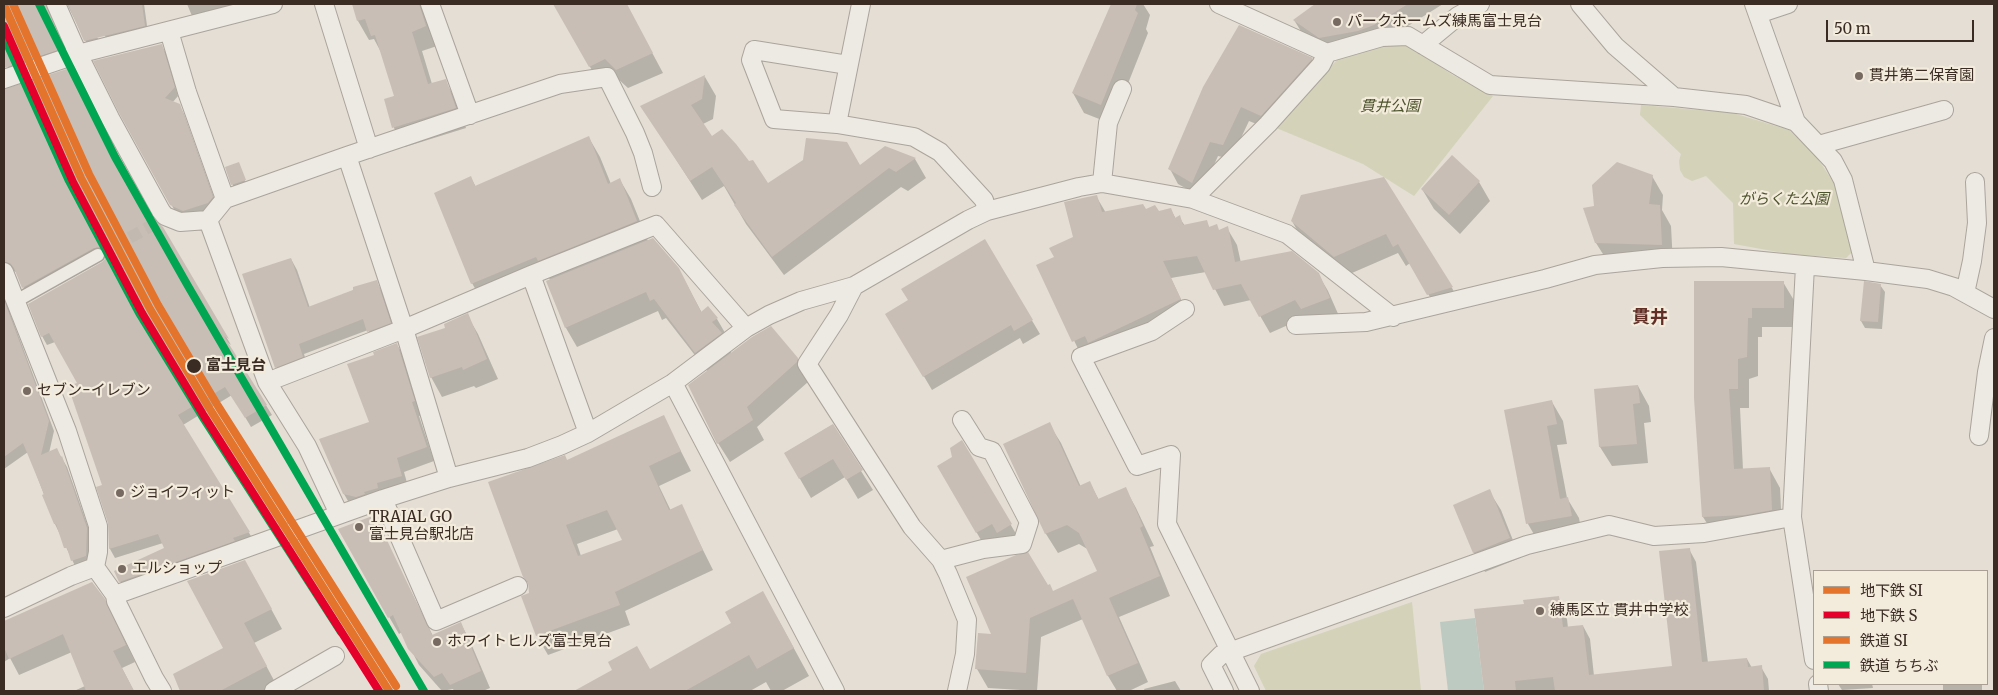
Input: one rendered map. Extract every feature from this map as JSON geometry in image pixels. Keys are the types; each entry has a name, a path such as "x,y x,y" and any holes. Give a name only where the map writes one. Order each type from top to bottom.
{"street":[{"path":"56,4 78,54 161,212 165,216 180,222 208,220 225,199 560,84 607,78 636,133 652,187"},
{"path":"324,4 369,149"},
{"path":"430,4 470,115"},
{"path":"837,124 861,4"},
{"path":"1219,4 1327,53 1382,36 1408,36 1490,85 1674,97 1746,105 1796,122"},
{"path":"1422,45 1458,16 1480,4"},
{"path":"1580,4 1615,46 1674,97"},
{"path":"1788,4 1756,9 1796,122 1832,161 1843,180 1866,271"},
{"path":"4,78 78,54 262,5"},
{"path":"169,31 187,92 225,199"},
{"path":"848,65 754,50 751,60 774,120 837,124 914,137 940,152 984,200 987,211"},
{"path":"1193,199 1268,124 1321,65 1327,53"},
{"path":"1102,183 1108,123 1122,89"},
{"path":"1819,145 1944,110"},
{"path":"347,156 404,329 449,478"},
{"path":"1965,293 1977,223 1975,182"},
{"path":"115,595 382,499 449,478 528,458 588,433 673,383 746,328 769,314 801,301 854,286 987,211 1079,187 1102,183 1193,199 1287,234 1394,317"},
{"path":"208,220 267,382 307,446 339,514"},
{"path":"267,382 404,329 530,275 656,225 746,328"},
{"path":"13,308 98,255"},
{"path":"1296,325 1366,322 1394,317 1595,265 1662,258 1721,257 1866,271 1928,280 1954,287 1994,309"},
{"path":"1805,266 1792,517 1813,654"},
{"path":"4,272 13,308 67,431 98,526 98,552 95,567 115,595 162,691"},
{"path":"530,275 588,433"},
{"path":"854,286 839,315 807,364 912,528 941,560 967,620 965,654 957,691"},
{"path":"1185,309 1152,331 1081,357 1137,466 1171,456 1167,524 1250,691"},
{"path":"1979,436 1987,372 1994,338"},
{"path":"673,383 835,691"},
{"path":"941,560 984,549 1022,544 1029,522 992,451 979,447 962,420"},
{"path":"382,499 436,621 518,586"},
{"path":"1224,691 1212,665 1220,654 1519,548 1609,525 1654,536 1704,533 1792,517"},
{"path":"4,608 71,576 95,567"},
{"path":"274,691 336,656"}],"green space":[{"name":"貫井公園","path":"1383,44 1408,44 1451,74 1493,96 1414,196 1363,164 1274,127 1341,56"},
{"name":"がらくた公園","path":"1641,105 1733,113 1789,130 1814,153 1836,186 1852,252 1846,258 1789,254 1734,244 1733,203 1706,176 1692,181 1684,177 1680,170 1679,161 1681,154 1640,115"},
{"path":"1412,602 1421,691 1266,691 1254,666 1261,654"}],"shaded area":[{"path":"1475,618 1484,691 1448,691 1440,622"}],"building":[{"path":"4,4 46,4 64,48 4,68"},
{"path":"68,4 142,4 145,26 84,41"},
{"path":"352,4 419,4 426,26 412,32 428,84 446,79 456,108 392,128 384,99 394,96 375,35 371,36 365,19 357,21"},
{"path":"553,4 627,4 653,53 616,70 605,59 589,67"},
{"path":"1111,4 1137,4 1135,10 1138,13 1101,105 1072,93"},
{"name":"パークホームズ練馬富士見台","path":"1315,4 1408,4 1374,25 1358,31 1319,38 1293,20"},
{"path":"1239,25 1313,58 1261,116 1241,107 1223,145 1210,142 1192,183 1168,169 1203,87"},
{"path":"162,44 175,87 165,98 180,104 213,197 208,203 183,211 170,205 119,113 93,61"},
{"path":"73,67 152,216 163,227 229,339 224,336 267,405 245,418 225,387 178,415 250,532 233,538 235,541 119,582 114,571 164,548 158,534 109,549 108,523 96,487 102,485 71,395 74,393 71,385 77,383 49,333 41,337 28,304 102,262 105,259 105,251 102,248 94,248 22,288 14,268 10,263 4,262 4,89"},
{"path":"705,75 702,99 691,105 712,136 722,129 749,161 753,160 768,183 803,160 806,138 847,142 860,165 885,146 916,158 896,172 889,168 772,257 734,205 736,203 712,167 690,181 640,106"},
{"path":"589,136 608,184 620,178 637,221 538,261 536,257 471,284 434,193 471,176 475,186"},
{"path":"1452,155 1480,181 1449,215 1421,189"},
{"path":"239,162 246,180 231,185 225,167"},
{"path":"1617,162 1653,175 1649,204 1660,205 1662,245 1595,243 1583,208 1594,206 1592,185"},
{"path":"1384,177 1453,287 1427,295 1398,244 1393,247 1386,234 1334,257 1291,221 1301,195"},
{"path":"1097,195 1102,212 1143,204 1146,209 1155,205 1159,211 1171,208 1175,218 1180,215 1183,225 1207,220 1209,227 1217,224 1219,230 1228,226 1235,262 1292,251 1319,273 1330,298 1301,309 1295,300 1259,317 1241,284 1213,290 1197,256 1163,261 1181,299 1088,343 1085,336 1072,342 1036,265 1054,257 1049,248 1073,237 1064,202"},
{"path":"653,238 679,268 701,312 708,306 718,318 712,322 722,333 695,353 654,299 650,301 646,292 565,328 546,281"},
{"path":"985,239 1033,320 1014,331 1011,325 923,377 885,314 908,300 901,289"},
{"path":"291,258 308,307 353,290 353,287 377,280 391,323 367,332 363,319 299,344 303,357 275,368 242,274"},
{"path":"1694,281 1784,281 1784,308 1752,308 1752,318 1748,318 1747,357 1738,359 1738,389 1729,389 1734,469 1770,467 1772,510 1745,515 1702,517 1694,398"},
{"path":"1864,281 1881,284 1878,322 1860,321"},
{"path":"4,300 49,421 41,455 57,448 62,456 87,528 86,556 71,561 67,548 64,548 56,524 54,524 42,495 44,494 23,443 4,457"},
{"path":"468,313 487,359 463,370 462,367 430,378 417,337 445,328 444,324"},
{"path":"771,326 798,358 797,362 747,407 753,420 717,444 688,385 752,337"},
{"path":"397,343 415,401 412,402 427,447 397,458 402,476 377,483 378,488 364,492 365,494 356,497 343,494 319,439 369,422 347,364 374,355 373,352"},
{"path":"1638,385 1640,403 1633,404 1637,444 1599,447 1594,389"},
{"path":"1552,400 1557,424 1547,426 1560,499 1568,497 1572,516 1526,524 1504,410"},
{"path":"664,415 681,451 649,466 669,510 682,504 703,550 615,592 620,605 536,636 521,596 529,593 528,582 523,577 488,482 565,455 567,460","holes":["607,510 622,540 578,556 566,525"]},
{"path":"1050,422 1079,486 1090,481 1098,499 1126,487 1143,526 1140,528 1160,576 1109,598 1138,663 1107,676 1073,599 1030,618 1026,673 975,669 978,633 991,634 966,577 1016,555 1028,552 1053,591 1097,571 1079,533 1067,525 1045,534 1003,444"},
{"path":"833,424 863,470 846,480 833,459 799,479 784,453"},
{"path":"962,440 1012,524 997,533 992,524 976,533 937,466 952,457 950,448"},
{"path":"1490,489 1510,538 1473,553 1453,505"},
{"path":"375,515 432,635 461,622 481,671 450,685 442,673 434,677 408,649 393,615 388,618 338,529"},
{"path":"1690,548 1702,662 1747,658 1748,667 1762,665 1764,691 1555,691 1553,677 1515,681 1516,691 1484,691 1474,609 1524,604 1523,600 1559,596 1563,627 1583,625 1589,675 1672,666 1659,551"},
{"path":"245,560 272,609 244,623 267,666 220,691 180,691 173,674 223,648 187,581"},
{"path":"92,582 105,599 126,645 113,651 134,691 86,691 63,634 9,659 4,647 4,621"},
{"path":"763,591 794,648 757,669 749,655 685,691 574,691 612,670 608,662 637,646 650,669 731,623 725,612"}],"tunnel":[{"path":"98,255 160,221"}],"metro line":[{"name":"SI","path":"4,5 81,178 150,309 211,411 389,691"},
{"name":"S","path":"4,26 73,182 142,313 204,416 379,691"}],"rail line":[{"name":"SI","path":"13,4 89,174 158,305 218,406 396,686"},
{"name":"ちちぶ","path":"39,4 115,157 424,691"},
{"name":"ちちぶ","path":"4,37 69,181 139,313 202,416 341,632"}],"place":[{"name":"パークホームズ練馬富士見台","path":"1337,22"},
{"name":"貫井第二保育園","path":"1859,76"},
{"name":"富士見台","path":"194,366"},
{"name":"セブン-イレブン","path":"27,391"},
{"name":"ジョイフィット","path":"120,493"},
{"name":"TRAIAL GO 富士見台駅北店","path":"359,527"},
{"name":"エルショップ","path":"122,569"},
{"name":"練馬区立 貫井中学校","path":"1540,611"},
{"name":"ホワイトヒルズ富士見台","path":"437,642"}],"district":[{"name":"貫井","path":"1650,318"}]}
